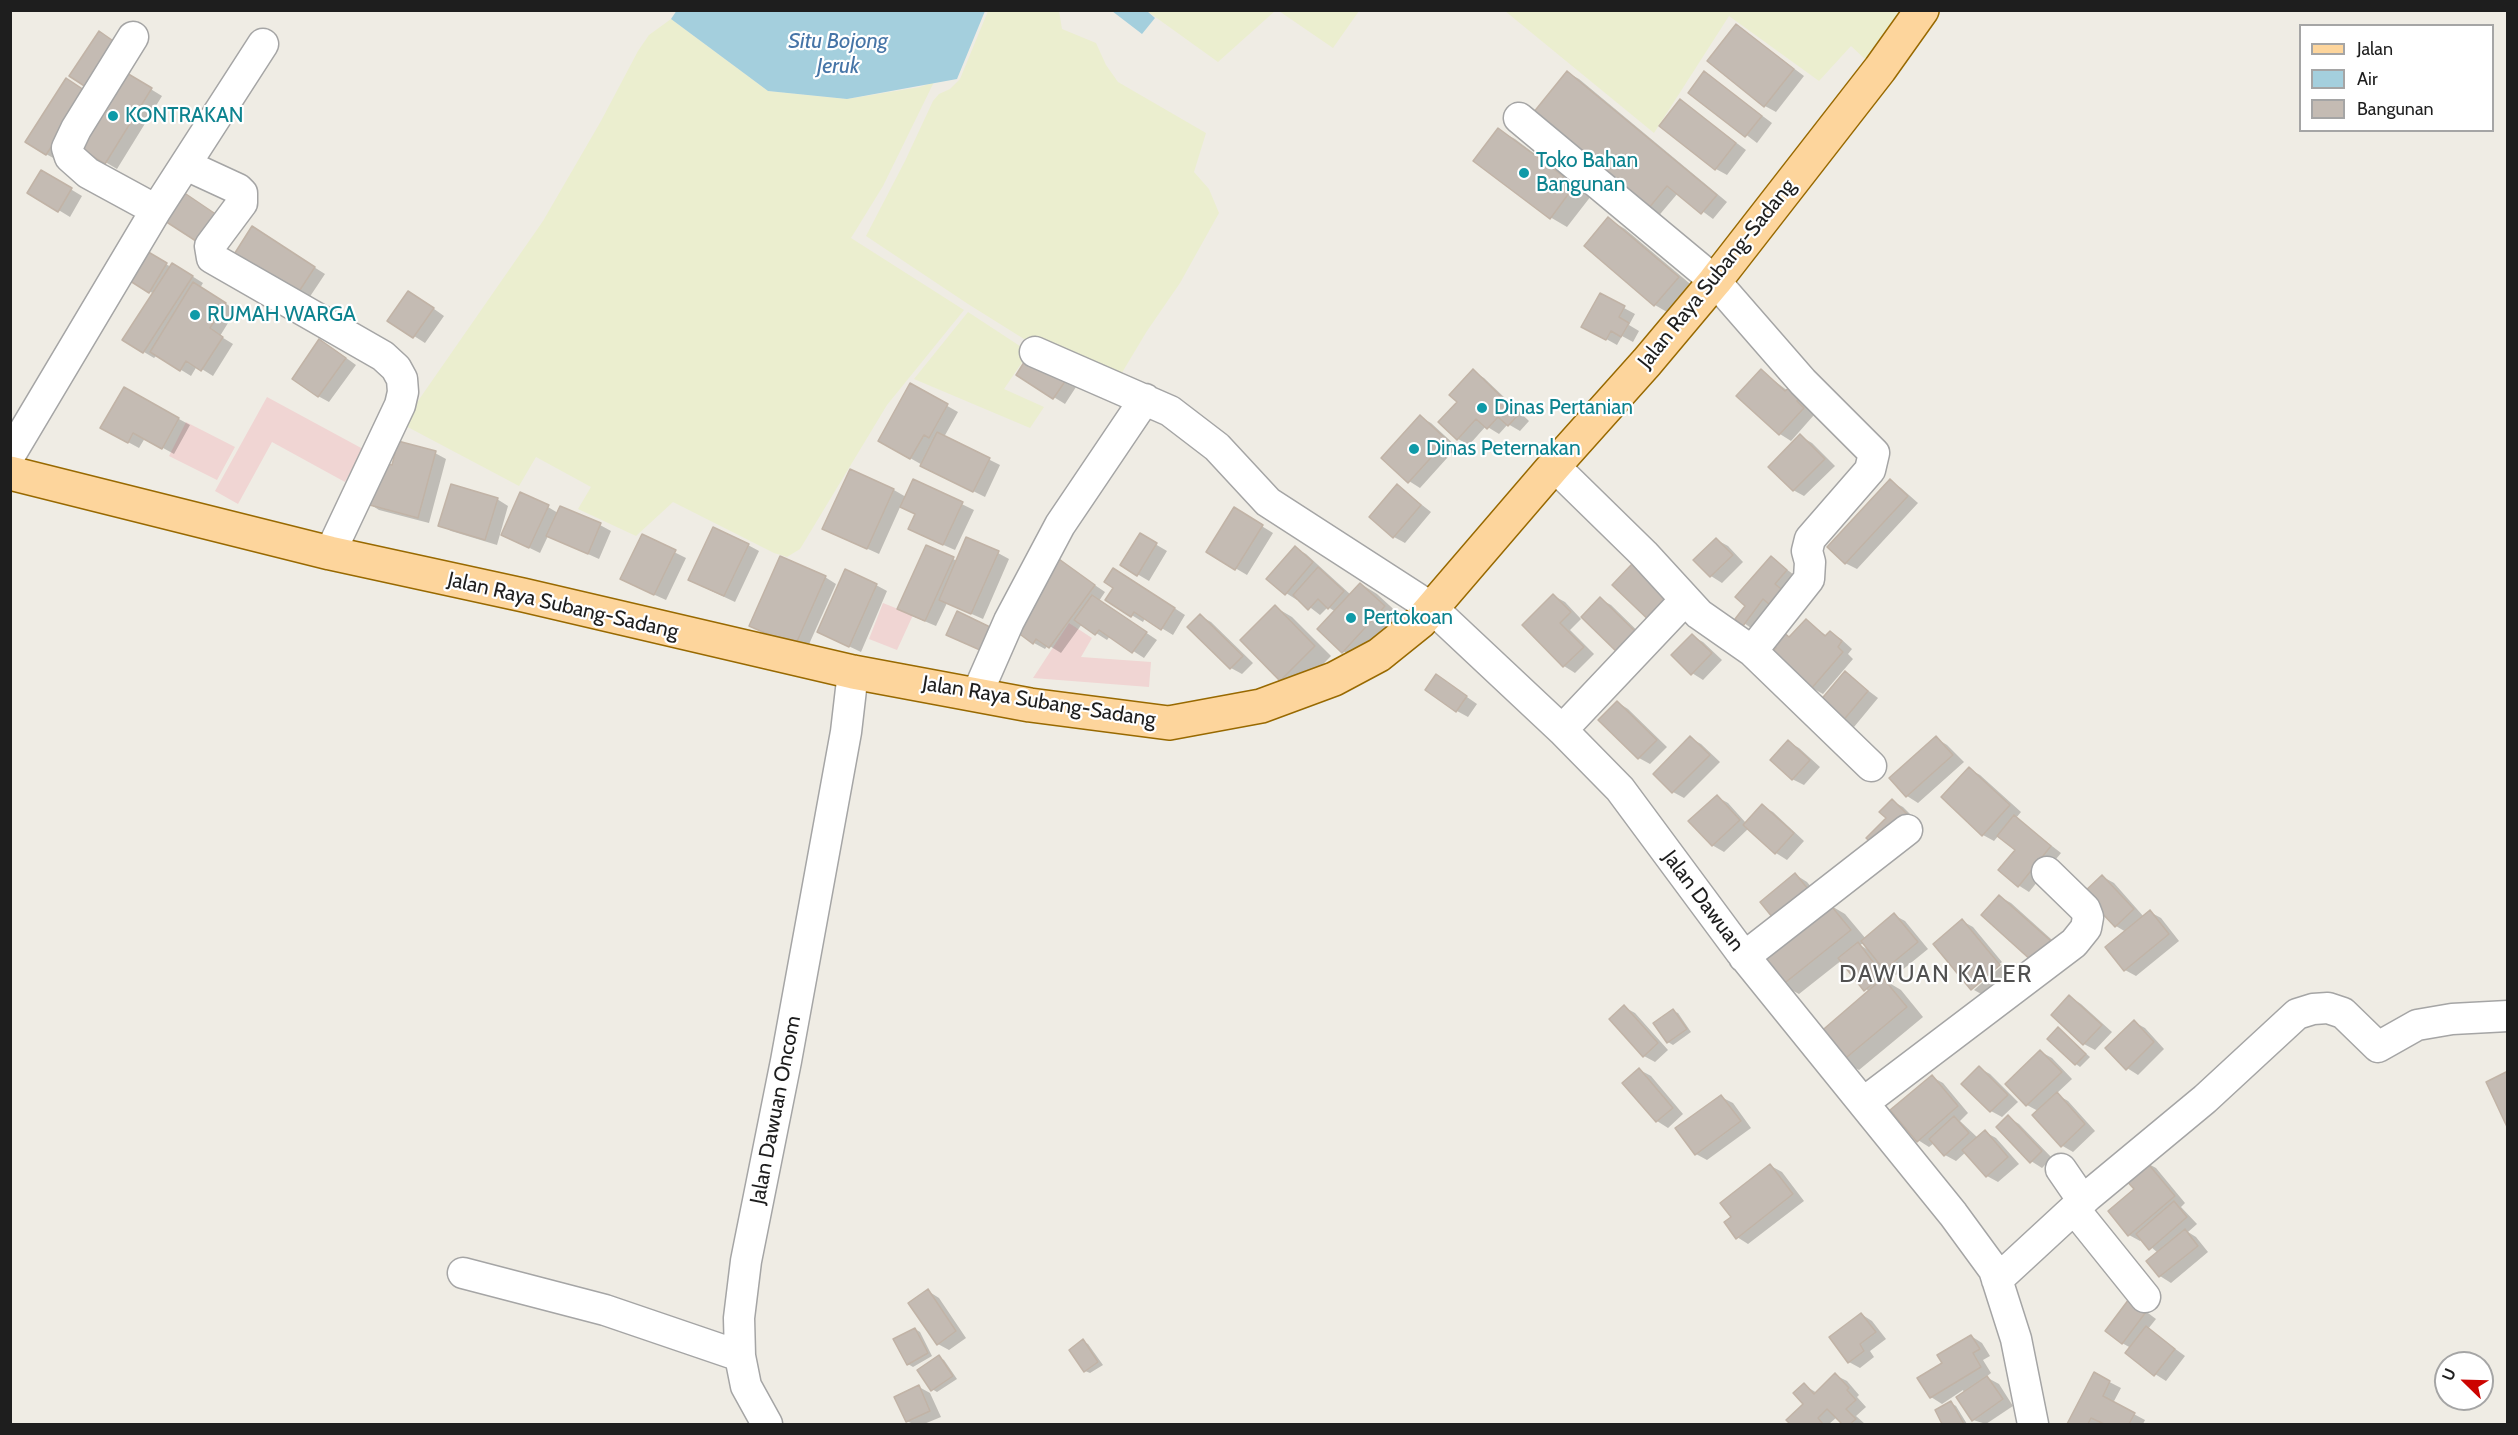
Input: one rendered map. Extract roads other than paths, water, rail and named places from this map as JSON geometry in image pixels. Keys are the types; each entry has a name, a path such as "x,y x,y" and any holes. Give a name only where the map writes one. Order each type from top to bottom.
{"main road":[{"name":"Jalan Raya Subang-Sadang","path":"10,473 330,553 523,595 853,672 977,693 1030,705 1169,723 1261,706 1334,679 1379,655 1420,622 1715,281 1873,79 1922,10"}],"street":[{"path":"133,37 76,129 68,148 70,157 88,173 156,210"},
{"path":"10,455 156,210 263,44"},
{"path":"1520,118 1715,281 1803,382 1874,453 1870,470 1810,539 1807,551 1810,562 1809,579 1752,651"},
{"path":"186,165 242,193 242,203 210,246 212,258 383,356 396,368 402,379 400,405 330,553"},
{"name":"Jalan Dawuan","path":"1035,352 1170,411 1217,447 1268,502 1432,608 1562,730 1620,789 1744,957 1953,1214 1996,1275 2016,1339 2033,1425"},
{"path":"977,693 1009,621 1060,525 1145,399"},
{"path":"1554,466 1644,554 1699,614 1752,651 1871,766"},
{"path":"1562,730 1685,600"},
{"name":"Jalan Dawuan Oncom","path":"767,1425 746,1386 740,1356 739,1318 746,1261 786,1061 846,732 853,672"},
{"path":"1744,957 1907,830"},
{"path":"1863,1103 2074,943 2086,928 2088,917 2085,909 2047,872"},
{"path":"1996,1275 2205,1099 2296,1014 2328,1008 2343,1013 2375,1046 2381,1046 2417,1025 2452,1019 2508,1016"},
{"path":"2061,1169 2079,1205 2145,1297"},
{"path":"463,1273 605,1310 740,1356"}],"water":[{"name":"Situ Bojong Jeruk","path":"677,10 985,11 957,79 847,99 768,91 671,19"},
{"path":"1112,11 1147,11 1155,18 1142,34"}],"place":[{"name":"KONTRAKAN","path":"113,116"},
{"name":"Toko Bahan Bangunan","path":"1524,173"},
{"name":"RUMAH WARGA","path":"195,315"},
{"name":"Dinas Pertanian","path":"1482,408"},
{"name":"Dinas Peternakan","path":"1414,449"},
{"name":"Pertokoan","path":"1351,618"}],"district":[{"name":"DAWUAN KALER","path":"1936,975"}]}
